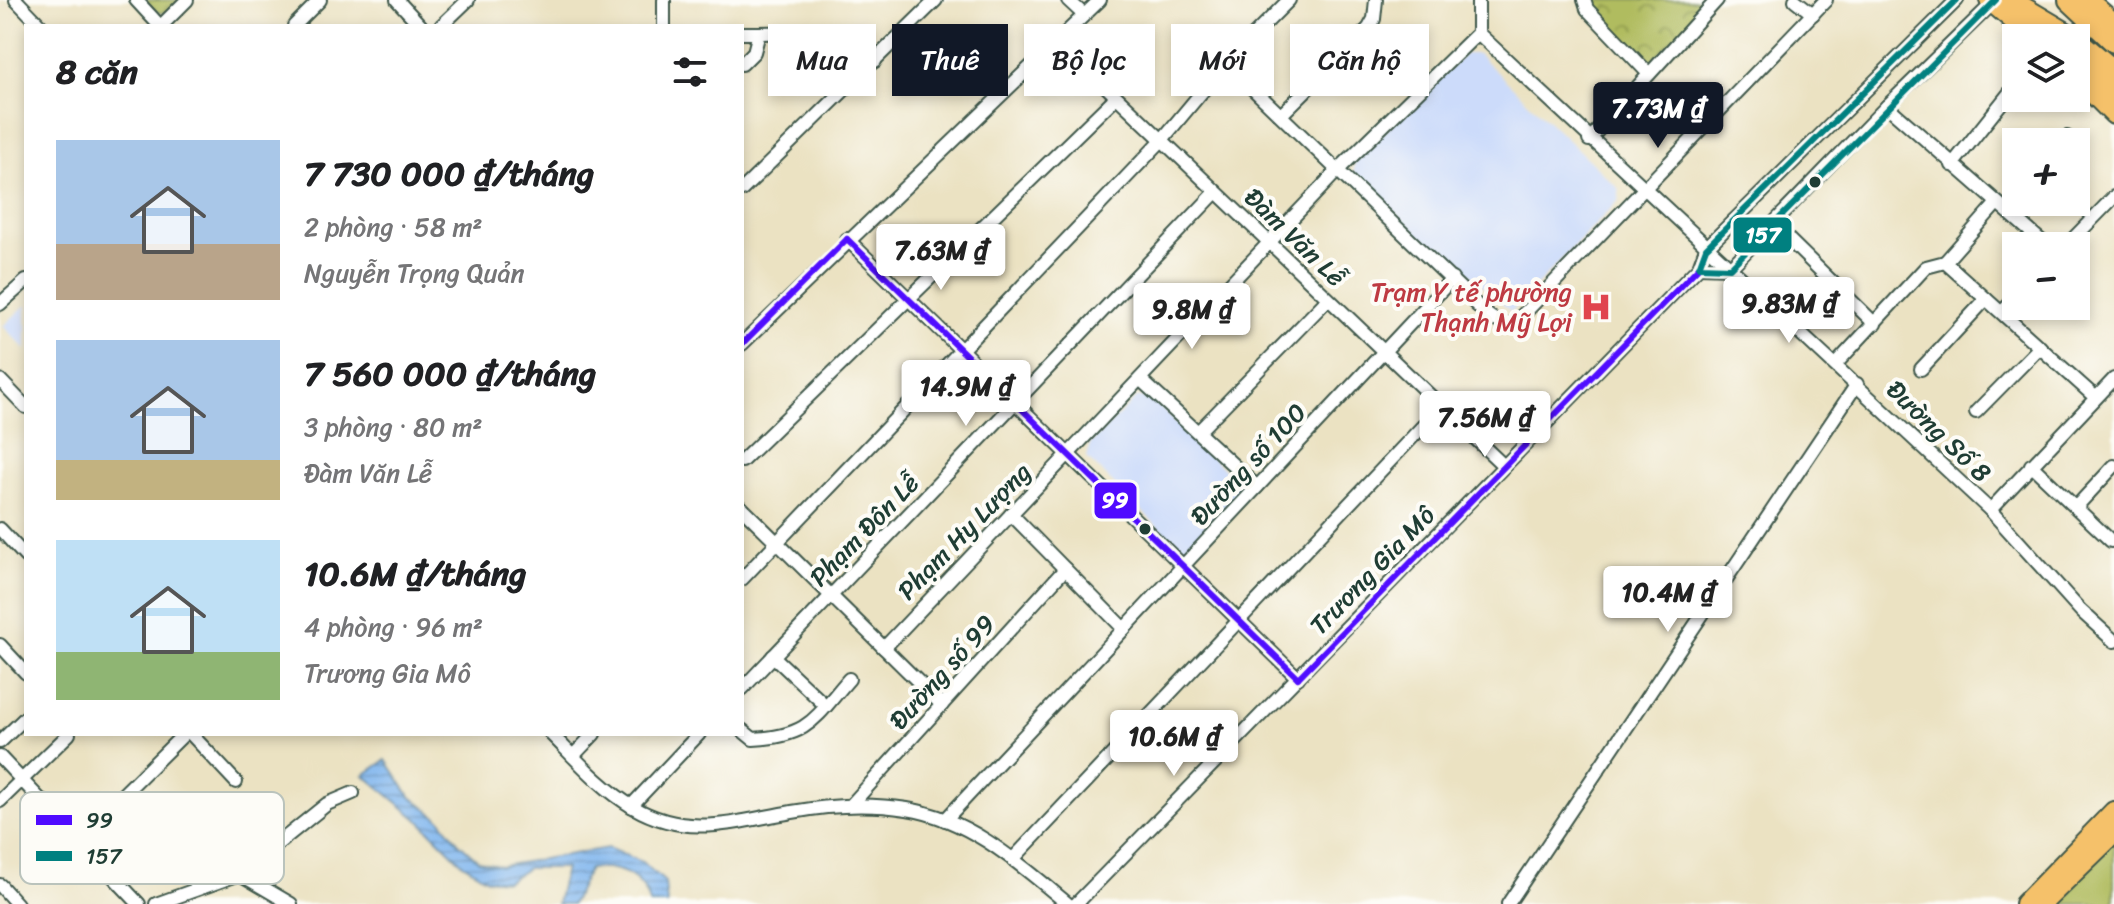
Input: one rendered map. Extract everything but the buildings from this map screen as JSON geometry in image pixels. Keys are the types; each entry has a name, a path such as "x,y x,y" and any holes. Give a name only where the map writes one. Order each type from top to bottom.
{"highway":[{"path":"2039,904 2114,831"}],"main road":[{"path":"2069,0 2114,42"},
{"path":"2087,0 2114,24"},
{"path":"2102,0 2114,10"},
{"path":"2000,1 2021,24"},
{"path":"2000,1 2032,24"},
{"path":"2000,1 2047,24"},
{"path":"2090,50 2114,71"},
{"path":"2090,70 2114,90"},
{"path":"2090,78 2114,99"},
{"path":"2090,90 2114,114"},
{"path":"2025,904 2114,812"}],"street":[{"path":"16,0 39,24"},
{"path":"136,0 158,24"},
{"path":"162,24 187,0"},
{"path":"296,24 320,0"},
{"path":"397,0 419,24"},
{"path":"443,24 468,0"},
{"path":"664,0 664,24"},
{"path":"876,60 936,0"},
{"path":"1068,0 1084,15"},
{"path":"1074,24 1100,0"},
{"path":"1265,24 1289,0"},
{"path":"1281,115 1369,28 1376,0"},
{"path":"1478,0 1478,33"},
{"path":"1584,0 1587,9 1649,74"},
{"path":"1589,140 1717,0"},
{"path":"1795,0 1813,14"},
{"path":"1261,96 1496,322 1514,324 1826,0"},
{"path":"1699,267 1730,268 1887,106 2000,1"},
{"path":"1954,3 1972,24"},
{"name":"Trương Gia Mô","path":"1076,904 1699,267 1706,248 1954,3"},
{"path":"744,33 768,34"},
{"path":"744,62 754,52 759,33"},
{"name":"Đường Số 8","path":"1478,33 1589,140 1836,364 1990,510 2081,611 2114,641"},
{"name":"Phạm Hy Lượng","path":"884,648 1271,245 1338,170 1478,33"},
{"path":"744,342 1024,70"},
{"path":"744,188 839,96"},
{"path":"744,577 1161,141 1198,96"},
{"path":"744,459 1116,97"},
{"name":"Đàm Văn Lễ","path":"1116,97 1504,466"},
{"path":"1952,165 2002,102"},
{"path":"1836,364 1926,267 1945,262 2002,207 1887,106"},
{"name":"Phạm Đôn Lễ","path":"744,687 1216,192"},
{"path":"2080,232 2114,197"},
{"path":"2012,216 2031,232"},
{"path":"1774,225 1875,324"},
{"path":"847,239 1298,678"},
{"path":"1945,262 2002,312"},
{"name":"Đường số 100","path":"945,820 1452,279"},
{"path":"0,304 24,283"},
{"path":"1198,432 1328,299"},
{"path":"1921,369 1986,299"},
{"path":"2011,320 2095,397"},
{"path":"1976,412 2040,347"},
{"path":"1140,379 1257,487"},
{"path":"1990,510 2114,379"},
{"path":"0,380 24,405"},
{"path":"1508,904 1857,384"},
{"path":"1013,859 1441,407"},
{"path":"2031,465 2111,541"},
{"path":"2076,507 2114,466"},
{"path":"744,510 942,705"},
{"path":"1011,514 1124,629"},
{"path":"0,529 24,555"},
{"name":"Đường số 99","path":"851,805 1065,569"},
{"path":"0,645 24,671"},
{"path":"773,656 826,706"},
{"path":"744,732 753,739 793,735 808,726 849,679"},
{"path":"0,742 24,719"},
{"path":"0,801 67,736"},
{"path":"125,792 182,736"},
{"path":"193,736 236,782"},
{"path":"553,736 631,806 682,825 718,828 851,805 910,809 945,820 1013,859 1068,904"},
{"path":"573,756 592,736"},
{"path":"631,806 697,736"},
{"path":"0,757 33,792"},
{"path":"284,839 327,804 353,793"},
{"path":"120,884 139,904"},
{"path":"156,904 212,884"},
{"path":"257,884 291,904"},
{"path":"0,885 17,904"}],"shaded area":[{"path":"1465,54 1478,54 1619,189 1619,200 1511,312 1442,248 1430,247 1354,172 1355,160 1421,96 1429,96 1429,89"},
{"path":"24,307 24,348 3,326"},
{"path":"1150,397 1243,488 1242,495 1191,548 1179,547 1087,458 1090,444 1136,398"}],"green space":[{"path":"144,0 181,0 169,12 158,13"},
{"path":"1585,0 1711,0 1653,60 1641,61"},
{"path":"2114,836 2114,904 2046,904"}],"water":[{"path":"386,760 410,796 440,819 459,843 479,861 501,866 608,848 642,862 665,882 667,904 650,904 641,885 618,870 589,869 572,904 557,904 565,868 528,868 507,881 487,879 463,864 421,822 364,775"}],"transit line":[{"name":"157","path":"1957,0 1706,248 1699,267 1730,268 1996,0"},
{"name":"99","path":"847,239 1298,678"},
{"name":"99","path":"744,342 847,239"},
{"name":"99","path":"1298,678 1699,267"}],"place":[{"name":"Trạm Y tế phường Thạnh Mỹ Lợi","path":"1596,307"}]}
